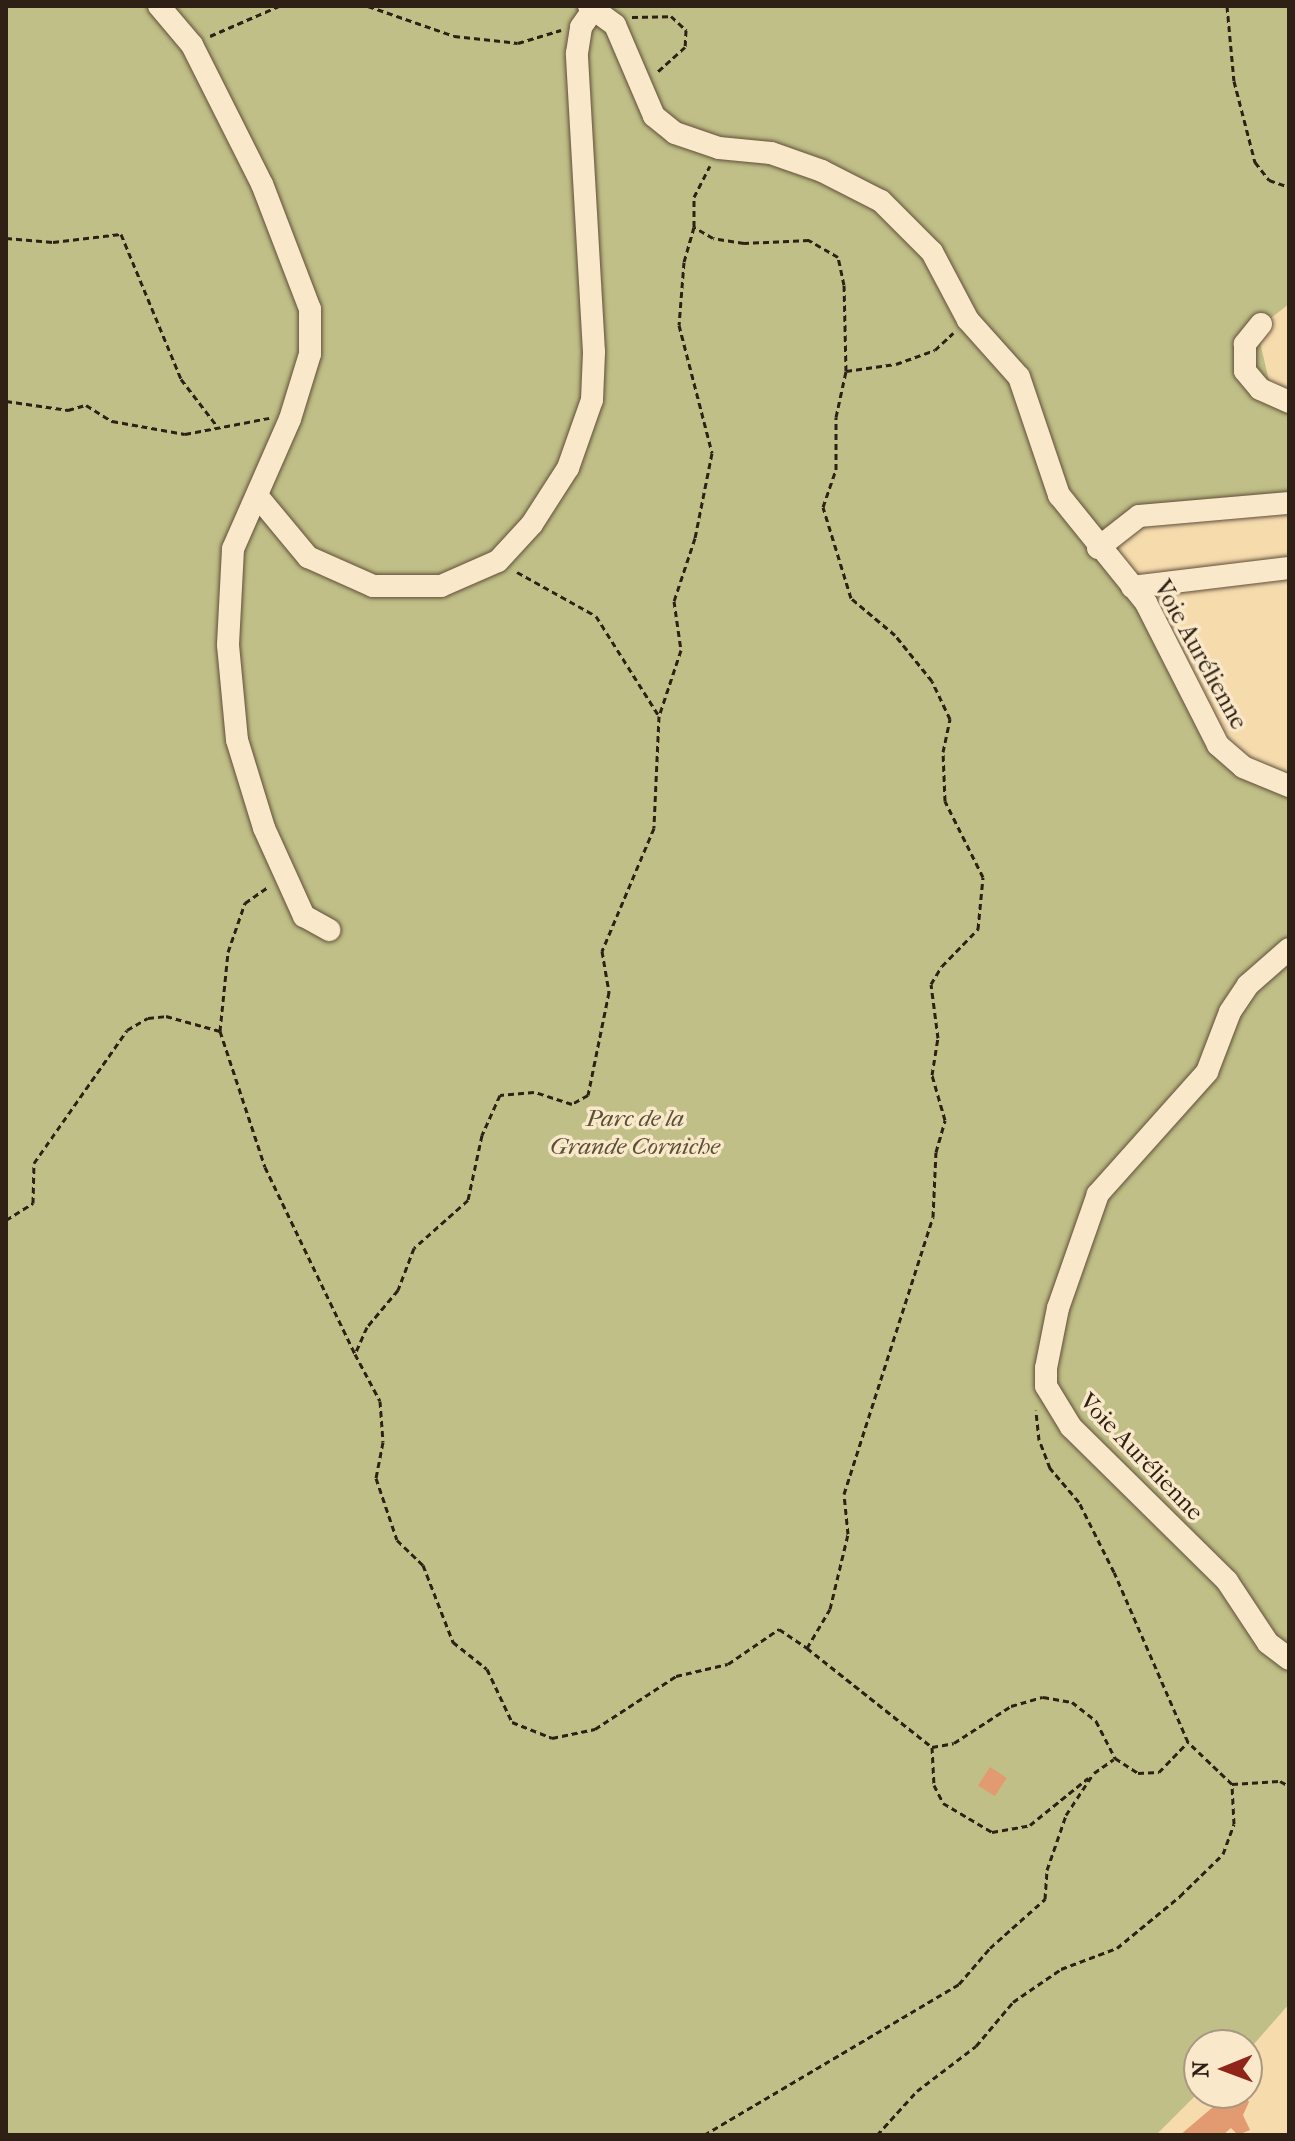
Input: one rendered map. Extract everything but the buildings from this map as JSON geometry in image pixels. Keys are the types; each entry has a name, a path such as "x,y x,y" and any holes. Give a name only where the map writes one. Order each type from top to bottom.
{"street":[{"path":"159,6 192,45 262,184 310,309 310,354 290,419 269,460 259,498 233,549 227,585 228,645 237,740 264,828 304,916 329,930"},
{"path":"259,498 308,557 373,586 441,586 498,561 532,524 568,468 592,400 594,352 577,53 587,15 615,25"},
{"name":"Voie Aurélienne","path":"615,25 654,116 675,133 719,148 771,153 881,201 932,252 968,320 1019,377 1059,495 1098,548 1146,603 1218,745 1243,767 1289,786"},
{"path":"1261,324 1245,344 1245,371 1260,389 1289,402"},
{"path":"1098,548 1139,516 1289,503"},
{"path":"1132,587 1289,568"},
{"name":"Voie Aurélienne","path":"1289,949 1248,985 1230,1012 1207,1072 1098,1194 1058,1308 1046,1386 1071,1427 1227,1581 1268,1643 1289,1659"}],"path":[{"path":"192,45 279,6"},
{"path":"368,6 454,36 518,43 587,15"},
{"path":"1227,6 1234,81 1250,127 1255,162 1269,180 1289,187"},
{"path":"615,25 624,18 671,16 686,30 685,47 642,83"},
{"path":"355,1354 367,1327 398,1290 414,1248 468,1200 482,1135 500,1095 534,1092 572,1104 588,1095 609,992 602,951 654,828 659,716 681,650 674,601 695,538 712,453 679,325 684,262 694,227 694,197 719,148"},
{"path":"694,227 713,238 744,243 809,240 838,257 844,285 846,371 836,417 836,470 823,507 851,598 895,635 932,681 950,719 943,752 945,801 983,877 978,929 942,966 931,984 938,1038 932,1075 945,1120 936,1152 933,1217 844,1494 848,1534 830,1609 807,1648"},
{"path":"6,238 53,242 121,234 181,379 217,426"},
{"path":"846,371 896,364 935,350 968,320"},
{"path":"6,401 68,410 86,405 112,421 185,434 249,418 290,419"},
{"path":"498,561 596,616 659,716"},
{"path":"288,879 245,903 228,952 220,1031 265,1167 380,1401 383,1442 376,1478 397,1540 423,1565 453,1642 487,1669 512,1722 552,1738 595,1729 676,1676 728,1664 779,1629 932,1747 934,1785 943,1803 992,1832 1030,1825 1115,1758"},
{"path":"6,1220 33,1203 34,1163 127,1030 148,1018 166,1016 220,1031"},
{"path":"877,2135 917,2091 976,2046 1013,2002 1061,1969 1117,1948 1223,1854 1234,1824 1232,1784 1188,1742 1114,1572 1039,1440 1035,1411 1046,1386"},
{"path":"932,1747 954,1743 1011,1706 1043,1697 1072,1702 1096,1721 1115,1758 1138,1773 1159,1772 1188,1742"},
{"path":"704,2135 959,1984 990,1948 1045,1899 1047,1870 1066,1815 1093,1774"},
{"path":"1232,1784 1280,1781 1289,1786"}],"green space":[{"name":"Parc de la Grande Corniche","path":"6,6 1289,6 1289,304 1257,329 1272,394 1289,402 1289,503 1139,516 1106,541 1218,745 1289,786 1289,2004 1263,2034 1263,2029 1183,2029 1183,2108 1156,2135 6,2135"}]}
